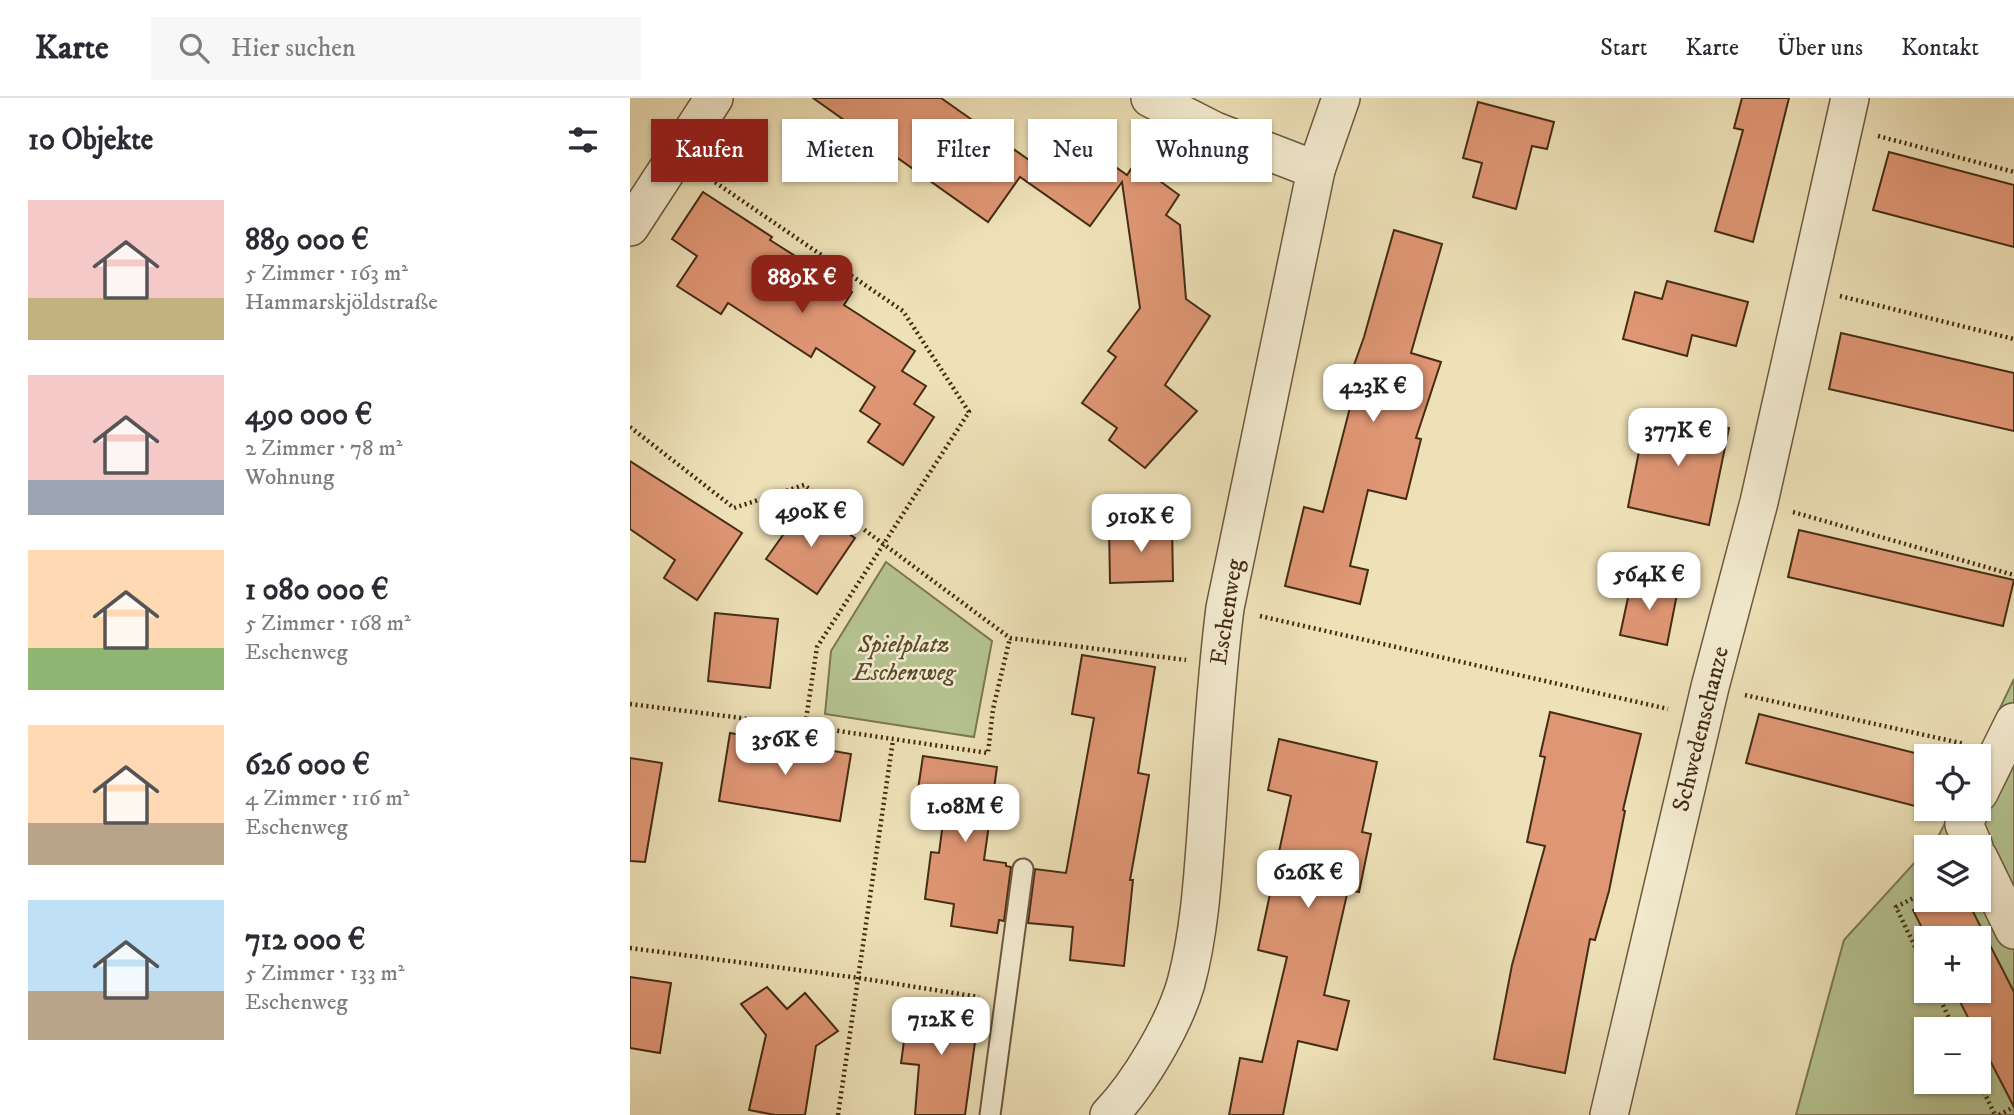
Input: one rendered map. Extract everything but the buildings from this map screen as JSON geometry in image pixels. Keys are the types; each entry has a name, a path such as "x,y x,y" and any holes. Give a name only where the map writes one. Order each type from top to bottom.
{"street":[{"path":"701,119 714,98"},
{"path":"1150,98 1216,131 1316,170"},
{"name":"Eschenweg","path":"1109,1115 1160,1044 1185,984 1201,898 1218,664 1225,608 1316,170 1341,98"},
{"name":"Schwedenschanze","path":"1609,1115 1706,702 1759,502 1846,112"},
{"path":"630,227 660,182"},
{"path":"1991,769 2007,737"},
{"path":"1991,883 2014,930"}],"lane":[{"path":"990,1115 1023,869"}],"path":[{"path":"1846,112 2014,172"},
{"path":"715,182 903,311 969,412 817,647 805,726"},
{"path":"1808,288 2014,339"},
{"path":"630,427 734,508 804,485 1010,638 1218,664"},
{"path":"1759,502 2014,575"},
{"path":"1225,608 1706,702 2007,737"},
{"path":"630,704 988,753 993,709 1010,638"},
{"path":"838,1115 893,740"},
{"path":"1914,898 1896,907 1914,945"},
{"path":"630,948 859,978 1004,1001"},
{"path":"1986,1094 1997,1115 2014,1107"}],"green space":[{"name":"Spielplatz Eschenweg","path":"886,562 992,641 974,737 825,714 831,651"},
{"path":"2014,679 2014,1115 1796,1115 1844,940 1914,863 1914,912 1991,912 1991,835 1939,835 1946,821 1991,821 1991,744 1983,744"}]}
